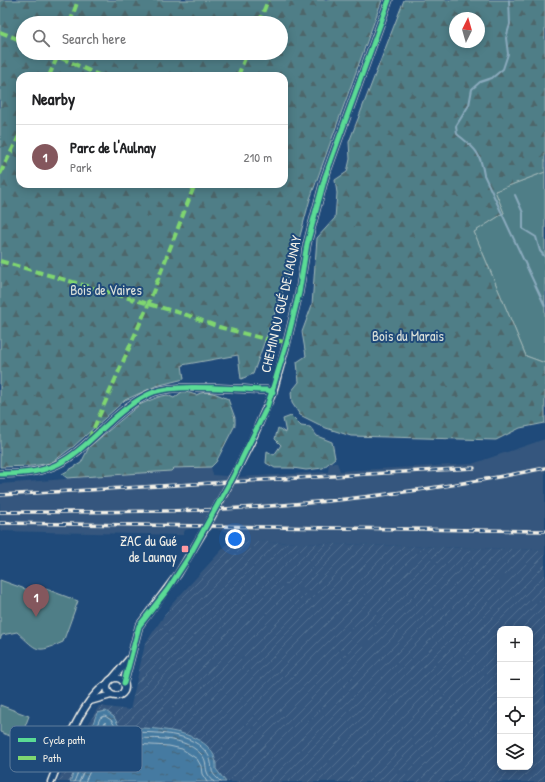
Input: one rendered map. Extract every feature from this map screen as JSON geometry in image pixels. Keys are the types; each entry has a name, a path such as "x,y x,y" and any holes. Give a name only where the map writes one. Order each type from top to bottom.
{"street":[{"name":"CHEMIN DU GUÉ DE LAUNAY","path":"124,683 129,669 130,658 139,626 178,574 205,529 251,442 273,392 289,335 307,244 325,176 389,0"},
{"path":"0,474 27,474 43,471 57,466 81,449 126,408 154,392 180,388 267,390 273,392"},
{"name":"CHEMIN DU GUÉ DE LAUNAY","path":"113,678 130,658"},
{"path":"76,726 90,700 113,678 118,678 124,683 125,688 122,694 117,697 111,695 107,691 107,684"},
{"path":"90,700 111,695"},
{"path":"51,782 55,772"}],"shaded area":[{"path":"545,439 545,550 230,541 227,532 217,529 195,528 185,530 183,535 0,531 0,484 171,471 174,468 211,467 213,475 239,477 328,472 329,463 337,463 340,471 472,464"},
{"name":"ZAC du Gué de Launay","path":"230,541 545,550 545,782 58,782 62,772 142,772 142,726 87,726 99,706 130,710 145,644 172,604"}],"green space":[{"name":"Bois de Vaires","path":"0,0 382,0 310,199 292,265 253,374 241,379 238,355 182,365 184,379 156,386 125,400 74,446 51,463 32,466 0,467"},
{"name":"Bois du Marais","path":"404,0 545,0 545,172 495,191 504,213 474,232 526,356 545,363 545,423 520,428 496,440 351,436 326,428 300,415 292,403 291,392 299,382 297,362 306,356 302,332 312,305 317,238 335,218 337,193 335,180 347,172 350,159 349,142"},
{"path":"545,172 545,363 526,356 474,232 504,213 495,191"},
{"path":"183,391 196,395 208,392 228,399 235,418 235,425 216,462 211,467 174,468 171,471 67,478 62,474 81,463 89,447 139,405 167,395 174,398"},
{"path":"291,416 301,426 310,427 317,436 332,442 335,458 323,468 306,470 275,468 266,463 267,451 274,455 281,445 275,439 278,428 286,433 283,419"},
{"path":"0,580 42,595 46,589 78,601 63,642 47,648 38,649 17,632 2,635 0,639"},
{"path":"0,705 29,716 25,726 10,726 10,736 0,732"}],"water":[{"path":"106,711 114,717 119,726 92,726 97,713"},
{"path":"142,728 147,728 179,733 194,738 206,745 214,755 216,769 226,782 70,782 74,772 142,772"}],"waterway":[{"path":"509,0 510,24 506,38 508,54 503,69 492,78 480,82 472,89 469,105 456,126 457,134 476,151 481,161 484,175 545,306"},
{"path":"515,195 523,213 523,229 536,237 540,251 545,257"}],"railway":[{"path":"0,495 474,468"},
{"path":"0,512 178,511 289,505 375,496 460,484 545,468"},
{"path":"0,523 545,531"}],"marked path":[{"path":"72,16 78,0"},
{"path":"262,16 268,0"},
{"path":"0,32 16,38"},
{"path":"51,72 56,60"},
{"path":"66,60 92,72"},
{"path":"240,72 244,60"},
{"path":"0,174 16,142"},
{"path":"89,439 148,305 193,188"},
{"path":"0,261 187,315 219,327 265,339 287,342"}],"cycle path":[{"path":"124,683 139,626 168,589 188,558 233,477 267,407 287,342 299,293 307,244 325,177 389,0"},
{"path":"0,474 20,474 36,471 62,462 85,445 126,409 154,392 165,389 194,387 267,390 273,392"}],"place":[{"name":"ZAC du Gué de Launay","path":"185,549"},
{"name":"Parc de l'Aulnay","path":"36,617"}]}
